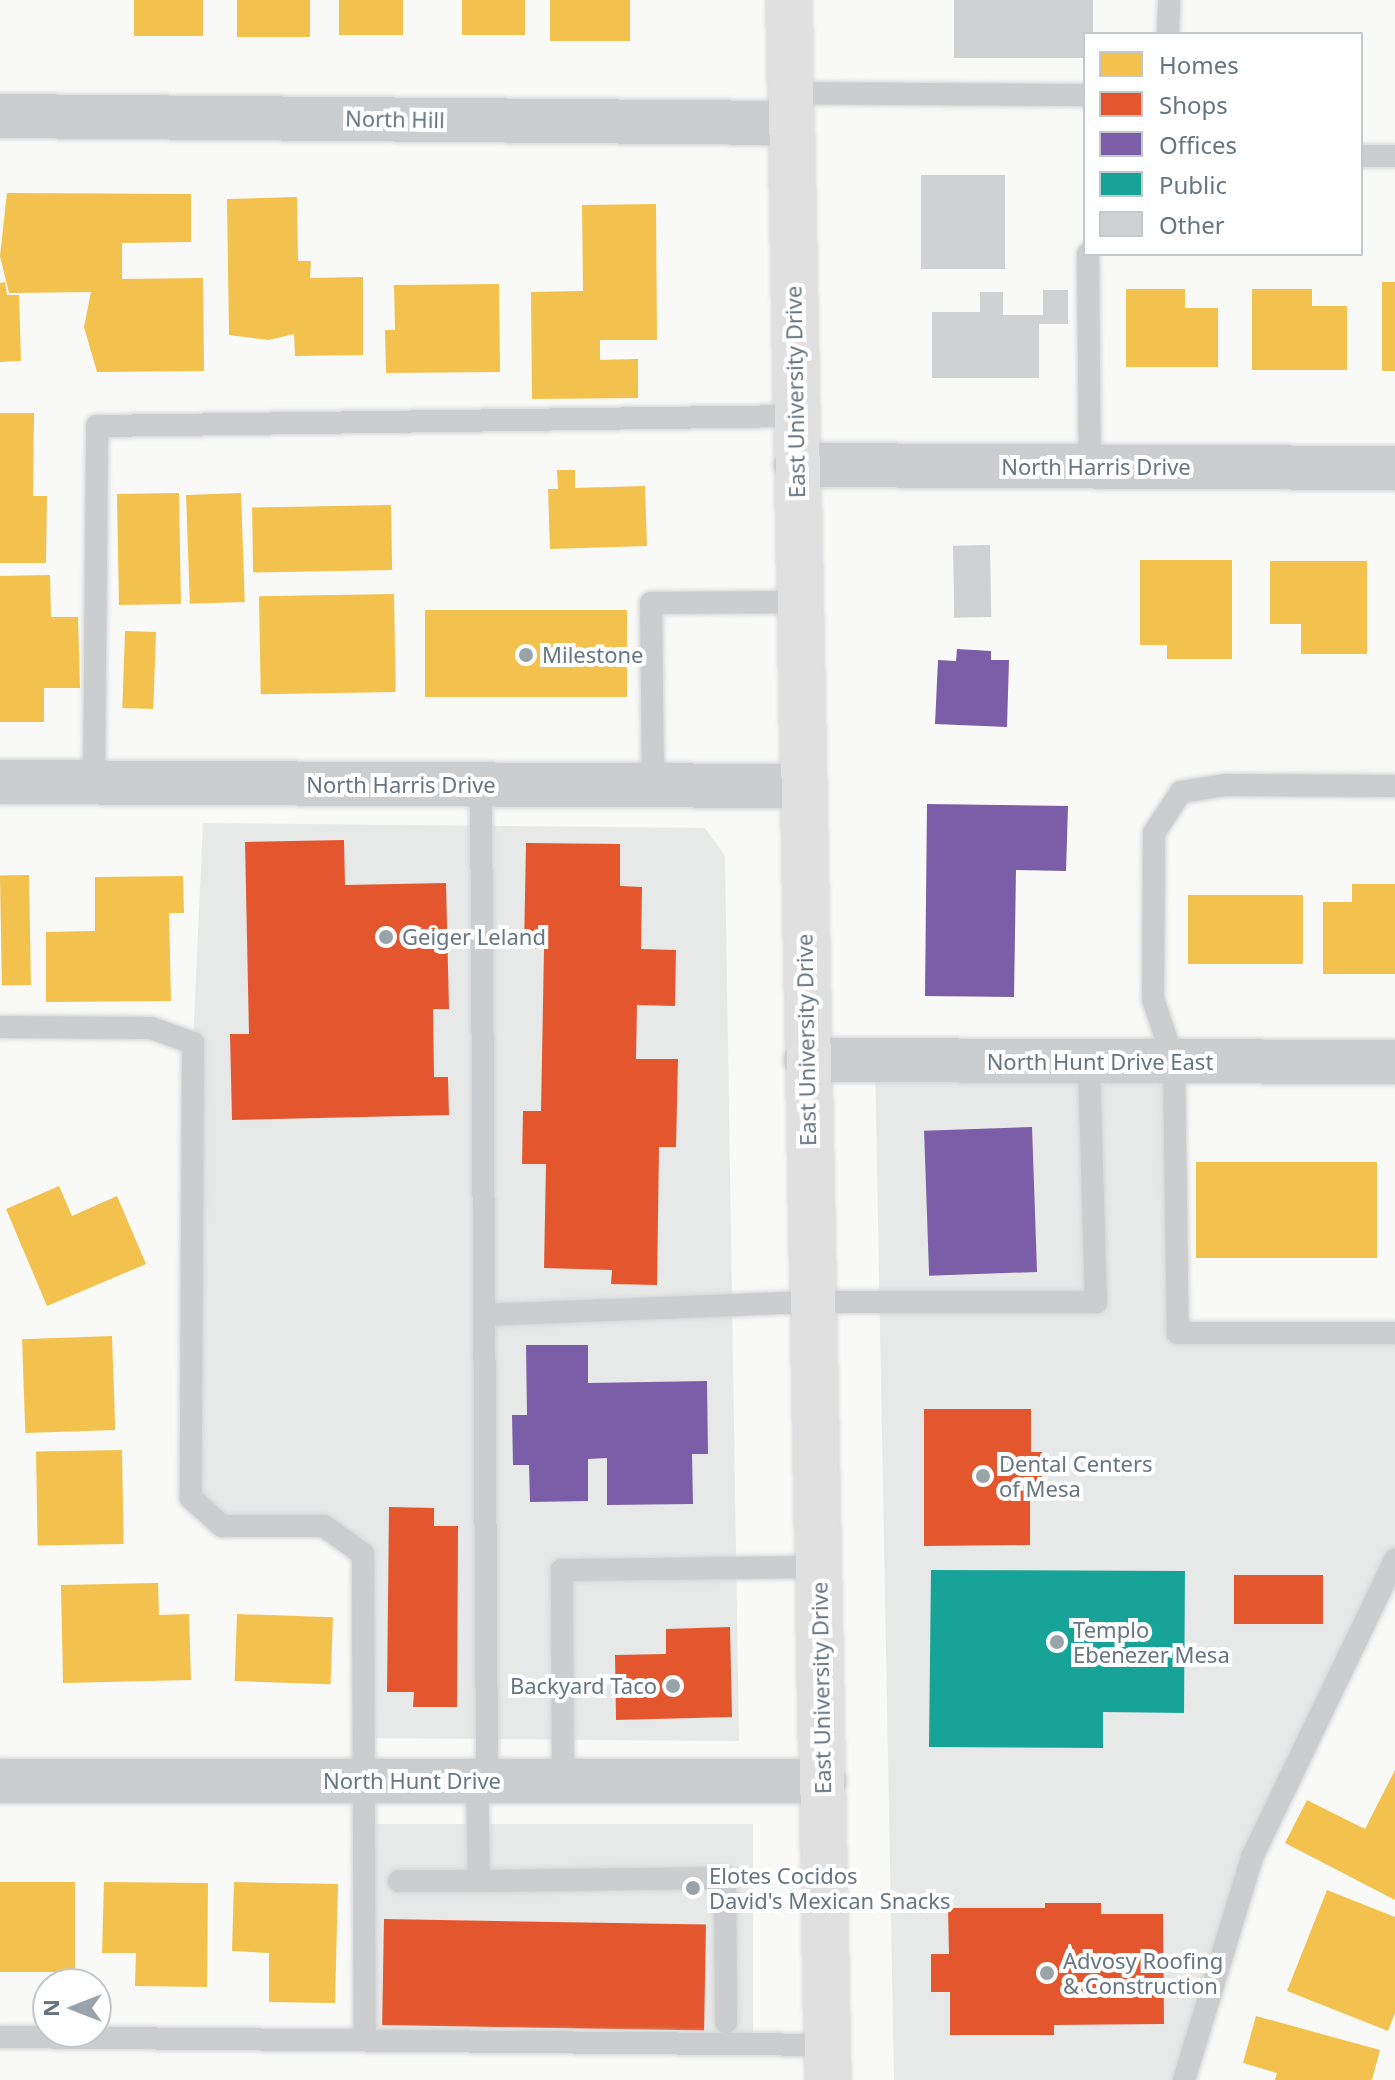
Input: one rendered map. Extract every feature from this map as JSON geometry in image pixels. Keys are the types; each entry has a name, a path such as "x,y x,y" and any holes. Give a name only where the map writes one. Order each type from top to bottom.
{"main road":[{"name":"East University Drive","path":"789,0 806,1060 828,2062"}],"street":[{"name":"North Hill","path":"0,116 790,108"},
{"name":"North Harris Drive","path":"796,465 1395,468"},
{"name":"North Harris Drive","path":"0,782 801,786"},
{"name":"North Hunt Drive East","path":"806,1060 1395,1062"},
{"name":"North Hunt Drive","path":"0,1781 824,1781"}],"lane":[{"path":"1168,32 1169,0"},
{"path":"790,108 1083,95"},
{"path":"1363,156 1395,156"},
{"path":"1088,256 1090,467"},
{"path":"94,784 97,426 796,416"},
{"path":"653,786 651,603 798,602"},
{"path":"479,1881 485,1315 481,785"},
{"path":"1395,786 1226,785 1181,792 1154,833 1153,999 1174,1062 1178,1333 1395,1333"},
{"path":"0,1027 151,1028 193,1043 191,1498 222,1526 324,1526 363,1554 365,2040"},
{"path":"485,1315 812,1302 1096,1302 1089,1062"},
{"path":"1184,2080 1252,1857 1395,1560"},
{"path":"563,1781 562,1570 818,1567"},
{"path":"399,1881 725,1878 726,2022"},
{"path":"0,2037 365,2040 828,2062"}],"shaded area":[{"path":"203,823 705,828 725,856 739,1741 363,1738 363,1554 324,1526 222,1526 191,1498 193,1043"},
{"path":"875,1060 1174,1062 1178,1333 1395,1333 1395,1560 1252,1857 1184,2080 894,2080"},
{"path":"363,1824 753,1824 753,2040 363,2040"}],"building: Homes":[{"path":"134,0 203,0 203,36 134,36"},
{"path":"237,0 310,0 310,37 237,37"},
{"path":"339,0 403,0 403,35 339,35"},
{"path":"462,0 525,0 525,35 462,35"},
{"path":"550,0 630,0 630,41 550,41"},
{"path":"7,193 191,194 191,242 122,243 122,279 203,278 204,371 97,372 84,327 91,292 9,293 0,256"},
{"path":"297,197 298,261 311,261 310,278 363,277 363,355 295,356 294,334 269,340 229,335 227,199"},
{"path":"656,204 657,340 600,340 600,360 638,359 638,398 532,399 531,292 583,291 582,205"},
{"path":"5,282 7,295 19,295 21,361 0,362 0,283"},
{"path":"1382,282 1395,282 1395,371 1382,371"},
{"path":"499,284 500,372 386,373 385,330 395,330 394,285"},
{"path":"1126,289 1185,289 1185,308 1218,308 1218,367 1126,367"},
{"path":"1252,289 1312,289 1312,306 1347,306 1347,370 1252,370"},
{"path":"0,413 34,413 33,496 47,496 46,563 0,563"},
{"path":"557,470 575,470 575,488 645,486 647,546 550,549 548,489 558,489"},
{"path":"179,493 181,604 119,605 117,494"},
{"path":"241,493 245,602 190,604 186,495"},
{"path":"391,505 392,570 253,572 252,507"},
{"path":"1140,560 1232,560 1232,659 1167,659 1167,645 1140,645"},
{"path":"1270,561 1367,561 1367,654 1301,654 1301,624 1270,624"},
{"path":"50,575 51,617 78,617 80,688 44,688 44,722 0,722 0,576"},
{"path":"394,594 396,692 261,694 259,596"},
{"name":"Milestone","path":"425,610 627,610 627,697 425,697"},
{"path":"125,631 156,632 153,709 122,708"},
{"path":"29,875 31,985 2,985 0,876"},
{"path":"183,876 184,913 169,913 171,1001 46,1002 46,932 95,931 95,877"},
{"path":"1352,884 1395,884 1395,974 1323,974 1323,902 1352,902"},
{"path":"1188,895 1303,895 1303,964 1188,964"},
{"path":"1196,1162 1377,1162 1377,1258 1196,1258"},
{"path":"59,1186 72,1216 117,1196 146,1264 47,1306 6,1209"},
{"path":"112,1336 115,1430 25,1433 22,1339"},
{"path":"122,1450 124,1544 38,1545 36,1452"},
{"path":"158,1583 159,1615 189,1614 191,1680 63,1683 61,1585"},
{"path":"237,1614 333,1617 331,1684 235,1681"},
{"path":"1395,1770 1395,1900 1285,1843 1307,1800 1365,1829"},
{"path":"0,1882 75,1882 75,1968 0,1972"},
{"path":"104,1882 208,1883 207,1987 135,1986 136,1953 102,1953"},
{"path":"234,1882 338,1884 335,2003 269,2002 269,1953 232,1951"},
{"path":"1327,1890 1395,1917 1395,2013 1388,2031 1287,1991"},
{"path":"1256,2016 1380,2050 1372,2080 1275,2080 1277,2073 1243,2063"}],"building: Shops":[{"path":"344,840 345,885 446,883 449,1009 433,1009 434,1077 448,1077 449,1115 232,1120 230,1034 249,1034 245,842"},
{"path":"526,843 620,844 620,886 642,887 641,949 676,950 675,1006 637,1005 636,1059 678,1059 676,1147 659,1147 657,1285 611,1284 612,1270 544,1268 546,1164 522,1164 523,1111 541,1111 544,949 524,948"},
{"name":"Dental Centers of Mesa","path":"924,1409 1031,1409 1031,1452 1042,1452 1042,1499 1030,1499 1030,1545 924,1546"},
{"path":"389,1507 434,1508 434,1526 458,1526 457,1707 413,1707 414,1692 387,1692"},
{"path":"1234,1575 1323,1575 1323,1624 1234,1624"},
{"name":"Backyard Taco","path":"730,1627 732,1717 616,1720 615,1655 666,1654 666,1629"},
{"name":"Advosy Roofing & Construction","path":"1045,1903 1101,1903 1101,1914 1163,1914 1164,2024 1054,2025 1054,2035 950,2035 950,1992 931,1992 931,1954 949,1954 948,1908 1045,1908"},
{"path":"384,1919 706,1925 704,2031 382,2025"}],"building: Offices":[{"path":"957,649 991,651 991,660 1009,660 1007,727 935,724 938,660 956,661"},
{"path":"927,804 1068,806 1066,871 1016,870 1014,997 925,996"},
{"path":"1032,1127 1037,1272 929,1276 924,1131"},
{"path":"526,1345 588,1345 588,1383 707,1381 708,1454 692,1454 693,1504 607,1505 607,1458 588,1459 588,1501 530,1502 529,1465 513,1465 512,1415 527,1415"}],"building: Public":[{"name":"Templo Ebenezer Mesa","path":"931,1570 1185,1571 1184,1713 1103,1712 1103,1748 929,1747"}],"building: Other":[{"path":"954,0 1093,0 1093,32 1083,32 1083,58 954,58"},
{"path":"921,175 1005,175 1005,269 921,269"},
{"path":"1043,290 1068,290 1068,324 1039,324 1039,378 932,378 932,312 980,312 980,292 1003,292 1003,315 1043,315"},
{"path":"990,545 991,617 954,618 953,546"}],"place":[{"name":"Milestone","path":"526,655"},
{"name":"Geiger Leland","path":"386,937"},
{"name":"Dental Centers of Mesa","path":"983,1476"},
{"name":"Templo Ebenezer Mesa","path":"1057,1642"},
{"name":"Backyard Taco","path":"673,1686"},
{"name":"Elotes Cocidos David's Mexican Snacks","path":"693,1888"},
{"name":"Advosy Roofing & Construction","path":"1047,1973"}]}
